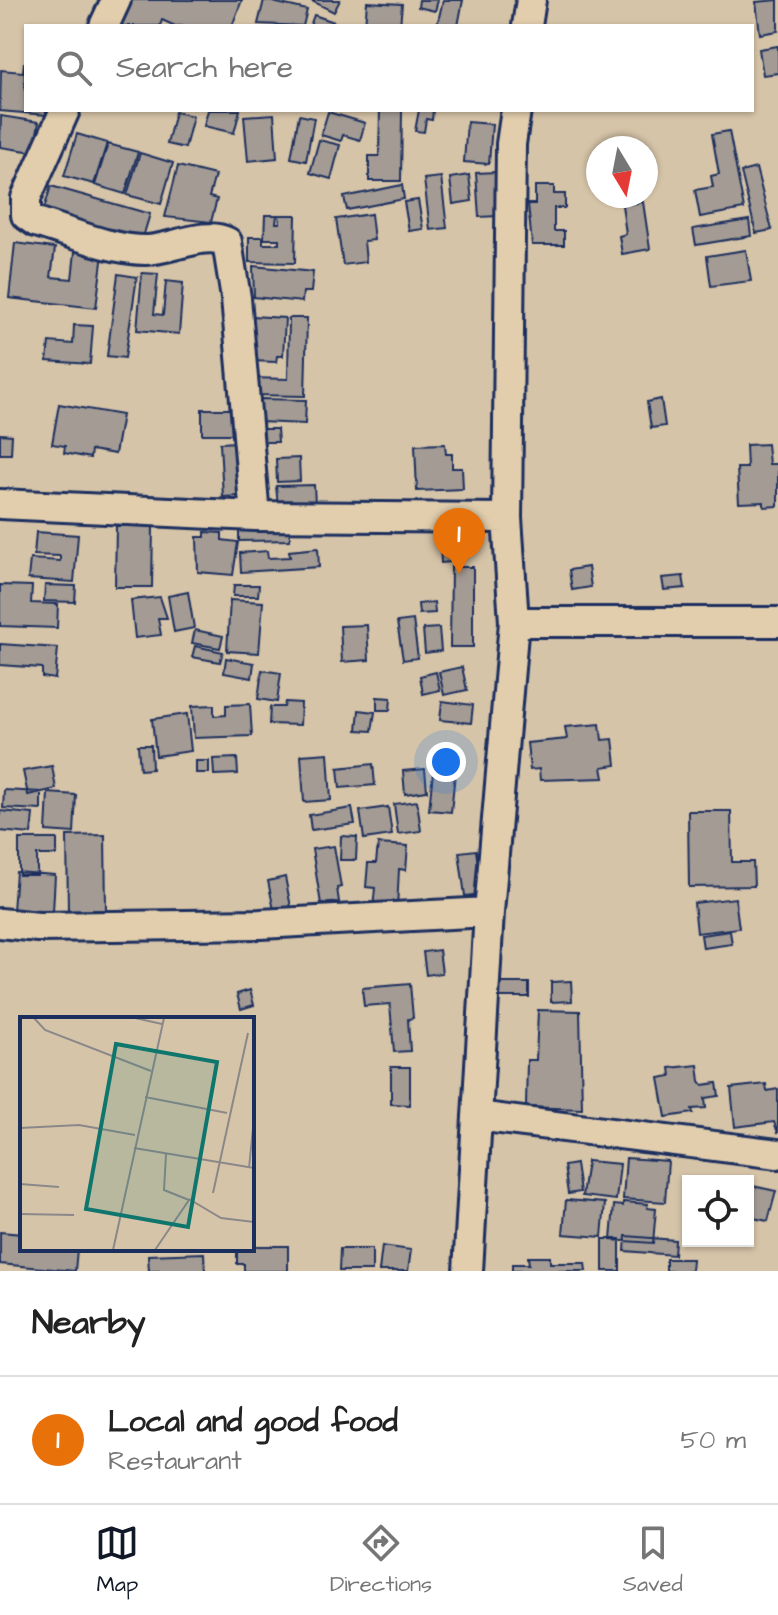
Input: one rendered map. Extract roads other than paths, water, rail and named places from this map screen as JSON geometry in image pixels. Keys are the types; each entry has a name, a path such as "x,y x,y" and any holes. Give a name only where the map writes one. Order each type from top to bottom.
{"street":[{"path":"105,24 116,0"},
{"path":"527,24 531,0"},
{"path":"64,112 26,198 13,214 133,249 161,248 211,238 227,242 236,298 255,516"},
{"path":"468,1271 489,912 514,622 507,518 509,240 516,112"},
{"path":"0,504 255,516 507,518"},
{"path":"514,622 778,622"},
{"path":"0,923 38,927 228,924 489,912"},
{"path":"477,1116 778,1154"}],"place":[{"name":"Local and good food","path":"459,574"}]}
